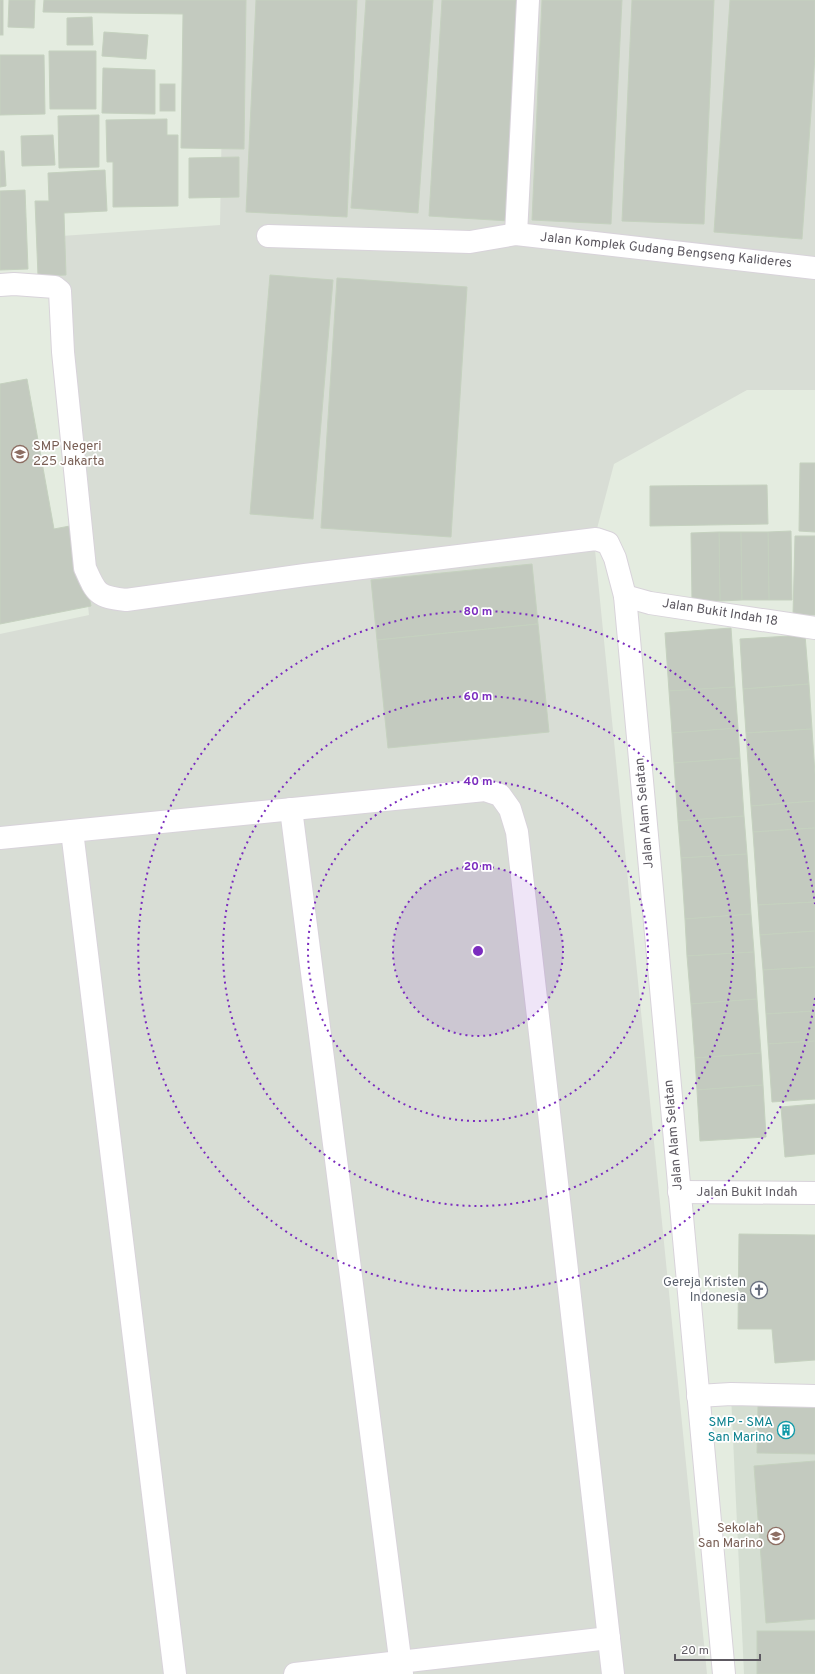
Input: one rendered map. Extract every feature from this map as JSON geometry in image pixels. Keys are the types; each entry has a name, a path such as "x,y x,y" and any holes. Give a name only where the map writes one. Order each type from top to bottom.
{"street":[{"path":"516,234 528,0"},
{"name":"Jalan Komplek Gudang Bengseng Kalideres","path":"268,236 470,242 516,234 815,268"},
{"name":"Jalan Alam Selatan","path":"0,285 14,284 55,287 60,291 63,352 85,568 94,590 109,598 126,600 305,575 596,539 608,543 615,558 625,596 724,1674"},
{"name":"Jalan Bukit Indah 18","path":"625,596 650,603 815,628"},
{"path":"0,838 485,790 500,795 510,809 517,832 613,1674"},
{"path":"291,809 401,1668"},
{"path":"72,830 175,1674"},
{"name":"Jalan Bukit Indah","path":"680,1192 815,1193"},
{"path":"698,1396 731,1394 815,1396"},
{"path":"295,1674 401,1668 608,1638"}],"shaded area":[{"path":"224,0 815,0 815,390 747,390 614,464 594,540 707,1674 0,1674 0,634 89,615 47,237 220,225"},
{"name":"Sekolah San Marino","path":"731,1395 815,1397 815,1674 744,1674"}],"building":[{"path":"0,0 3,0 3,35 0,35"},
{"path":"9,0 35,0 34,28 8,27"},
{"path":"44,0 246,0 244,149 181,148 183,14 43,12"},
{"path":"256,0 357,0 347,217 246,212"},
{"path":"366,0 433,0 418,213 351,208"},
{"path":"442,0 522,0 509,221 429,216"},
{"path":"542,0 622,0 611,224 532,220"},
{"path":"632,0 714,0 704,224 622,221"},
{"path":"730,0 815,0 815,56 802,239 714,232"},
{"path":"92,17 93,45 67,45 67,18"},
{"path":"104,32 148,35 146,59 102,56"},
{"path":"49,51 96,51 96,109 50,109"},
{"path":"0,55 44,55 45,114 0,115"},
{"path":"103,68 155,70 155,114 102,113"},
{"path":"160,84 175,84 175,111 160,111"},
{"path":"99,115 99,167 59,168 58,116"},
{"path":"167,119 167,135 178,135 178,206 113,207 113,162 107,162 106,120"},
{"path":"53,135 55,165 22,166 21,136"},
{"path":"0,151 4,151 6,186 0,187"},
{"path":"239,157 239,197 189,198 189,158"},
{"path":"105,170 107,211 64,213 66,275 38,276 35,201 49,201 48,173"},
{"path":"25,190 28,269 0,270 0,191"},
{"path":"270,275 333,280 313,519 250,514"},
{"path":"337,278 467,287 451,537 321,528"},
{"name":"SMP Negeri 225 Jakarta","path":"27,379 54,529 75,525 91,606 0,624 0,384"},
{"path":"800,463 815,463 815,532 799,531"},
{"path":"767,485 768,524 650,526 650,486"},
{"path":"791,531 792,600 769,600 768,532"},
{"path":"719,532 741,532 742,600 720,601"},
{"path":"719,532 720,601 692,601 691,533"},
{"path":"741,532 768,532 769,600 742,600"},
{"path":"795,536 815,536 815,615 793,615"},
{"path":"532,564 538,624 377,640 371,580"},
{"path":"538,624 549,732 388,748 377,640"},
{"path":"731,628 735,687 669,691 665,633"},
{"path":"805,635 809,684 743,689 740,639"},
{"path":"809,684 812,729 746,733 743,689"},
{"path":"735,687 738,728 672,733 669,691"},
{"path":"738,728 740,758 674,763 672,733"},
{"path":"812,729 815,801 751,806 746,733"},
{"path":"740,758 744,816 678,821 674,763"},
{"path":"815,801 815,828 753,832 751,806"},
{"path":"744,816 747,854 681,858 678,821"},
{"path":"815,828 815,902 758,905 753,832"},
{"path":"747,854 751,914 685,919 681,858"},
{"path":"815,902 815,931 760,935 758,905"},
{"path":"751,914 754,952 687,956 685,919"},
{"path":"815,931 815,967 763,970 760,935"},
{"path":"754,952 757,999 691,1004 687,956"},
{"path":"815,967 815,1011 766,1014 763,970"},
{"path":"757,999 761,1053 695,1058 691,1004"},
{"path":"815,1011 815,1041 768,1044 766,1014"},
{"path":"815,1041 815,1099 772,1102 768,1044"},
{"path":"761,1053 763,1085 697,1090 695,1058"},
{"path":"763,1085 766,1137 700,1141 697,1090"},
{"path":"815,1104 815,1154 785,1157 781,1107"},
{"path":"739,1234 815,1235 815,1360 775,1363 772,1329 738,1329"},
{"name":"SMP - SMA San Marino","path":"758,1406 815,1407 815,1454 757,1453"},
{"path":"815,1461 815,1619 766,1623 754,1466"},
{"path":"757,1631 815,1631 815,1674 757,1674"}],"place":[{"name":"SMP Negeri 225 Jakarta","path":"20,454"},
{"name":"Gereja Kristen Indonesia","path":"759,1290"},
{"name":"SMP - SMA San Marino","path":"786,1430"},
{"name":"Sekolah San Marino","path":"776,1536"}]}
